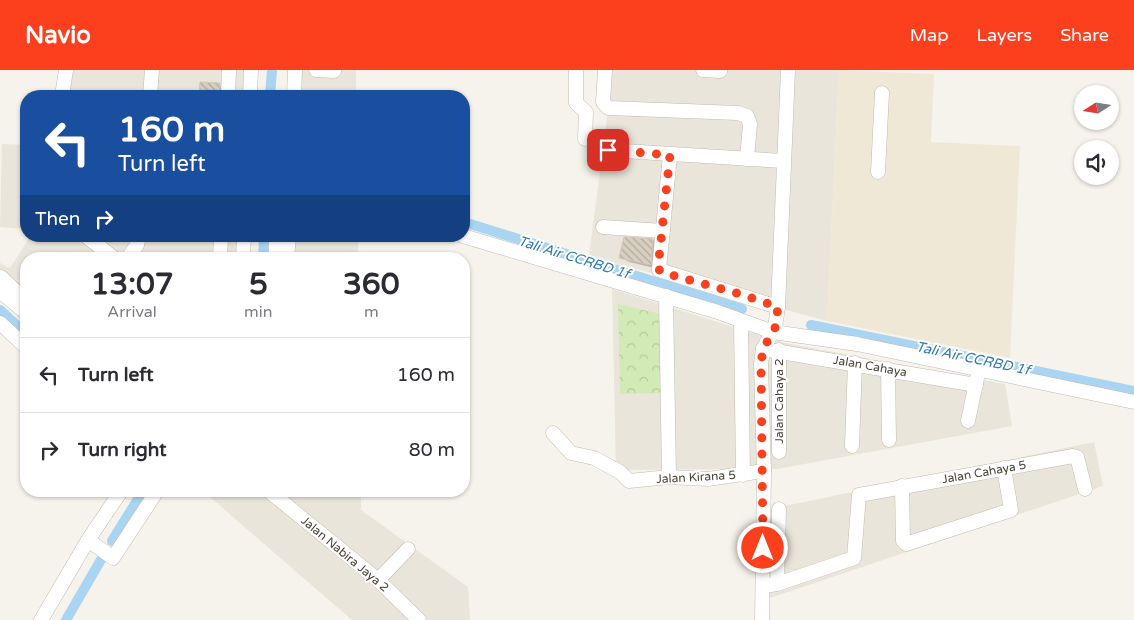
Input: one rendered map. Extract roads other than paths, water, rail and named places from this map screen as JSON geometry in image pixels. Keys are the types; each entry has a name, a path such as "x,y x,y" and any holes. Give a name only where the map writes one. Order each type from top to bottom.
{"street":[{"path":"63,90 66,70"},
{"path":"150,90 152,70"},
{"path":"228,90 230,70"},
{"path":"250,90 252,70"},
{"path":"294,90 295,70"},
{"path":"316,70 334,71"},
{"path":"576,70 576,102 586,112 588,119 585,139"},
{"path":"606,70 603,102 608,108 738,113 747,116 750,124 747,159"},
{"path":"703,70 720,71"},
{"path":"762,620 764,472 761,364 763,349 773,332 778,307 788,70"},
{"path":"878,172 882,93"},
{"path":"608,150 783,161"},
{"path":"670,155 658,268 661,272 740,294 778,307"},
{"path":"603,227 663,231"},
{"path":"470,238 666,296 773,332 857,344 1134,402"},
{"path":"93,242 106,252"},
{"path":"0,277 20,295"},
{"path":"0,291 20,308"},
{"path":"666,296 669,477"},
{"path":"741,321 743,475"},
{"path":"0,323 20,341"},
{"name":"Jalan Cahaya","path":"763,349 779,350 976,385"},
{"name":"Jalan Cahaya 2","path":"779,350 779,452"},
{"path":"852,446 855,363"},
{"path":"888,369 889,440"},
{"path":"968,421 979,370"},
{"name":"Jalan Kirana 5","path":"553,433 572,453 594,458 620,472 628,481 669,477 708,479 764,472"},
{"name":"Jalan Cahaya 5","path":"777,584 854,558 859,495 1075,456 1085,489"},
{"path":"902,486 903,541 906,544 1011,510 1004,468"},
{"path":"41,620 88,540 117,497"},
{"path":"88,540 112,558 153,497"},
{"name":"Jalan Nabira Jaya 2","path":"276,497 378,580 419,620"},
{"path":"763,586 777,584 779,509"},
{"path":"378,580 408,549"}],"waterway":[{"path":"270,90 272,70"},
{"name":"Tali Air CCRBD 1f","path":"470,224 742,309"},
{"path":"263,252 264,242"},
{"path":"0,310 20,328"},
{"name":"Tali Air CCRBD 1f","path":"811,325 1134,391"},
{"path":"112,541 139,497"},
{"path":"66,620 102,558"}]}
